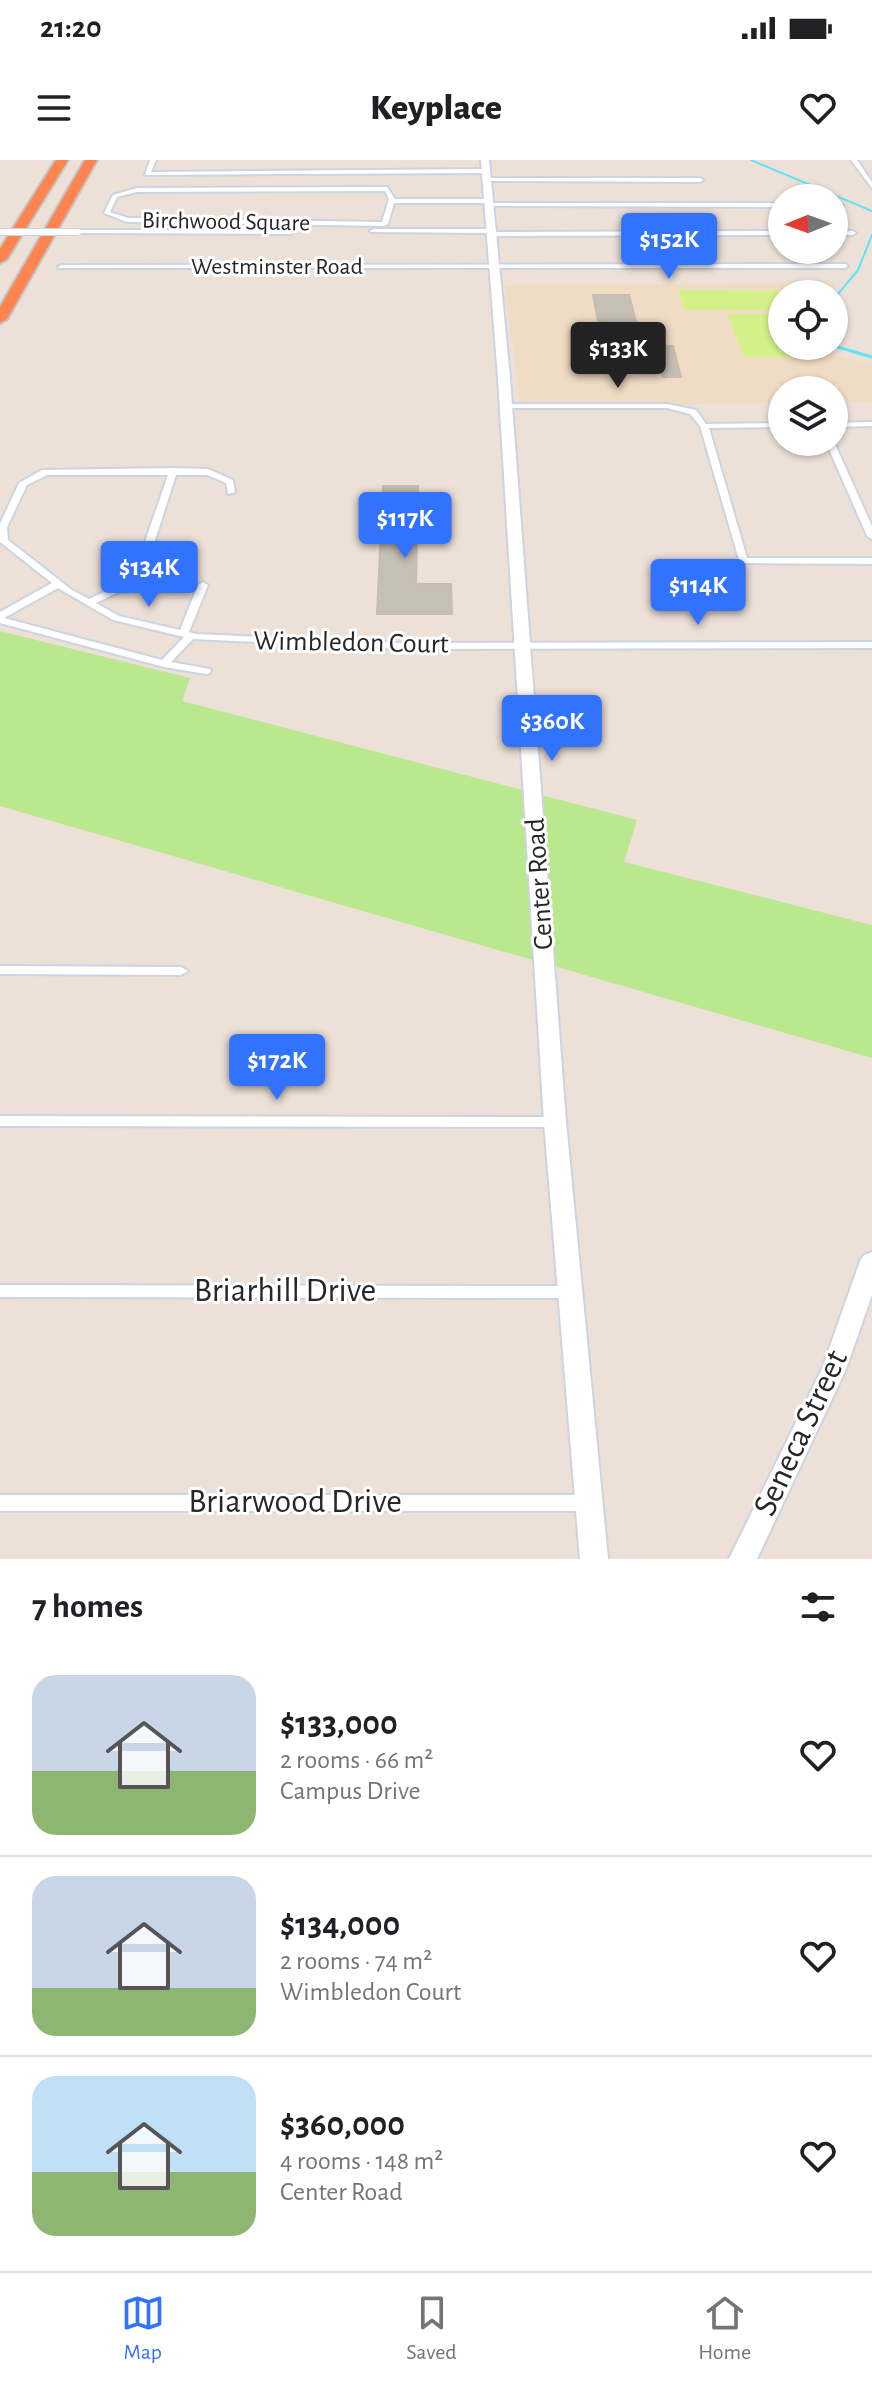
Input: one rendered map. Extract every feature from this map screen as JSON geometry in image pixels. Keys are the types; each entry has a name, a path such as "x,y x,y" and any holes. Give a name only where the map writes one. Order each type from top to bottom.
{"highway":[{"path":"0,319 91,160"},
{"path":"0,259 60,162"}],"main road":[{"name":"Center Road","path":"486,170 506,406 555,1122 594,1559"},
{"name":"Seneca Street","path":"743,1559 834,1369 872,1261"}],"street":[{"path":"153,160 147,174 486,170 700,180"},
{"path":"854,160 872,186"},
{"path":"373,173 374,163"},
{"name":"Birchwood Square","path":"387,189 392,200 385,224 127,220 107,213 115,196 137,190 387,189"},
{"name":"Birchwood Square","path":"392,200 768,205"},
{"path":"0,232 768,233"},
{"path":"848,233 853,233"},
{"name":"Westminster Road","path":"61,267 845,266"},
{"path":"506,406 667,406 693,412 704,426 743,561 872,561"},
{"path":"848,425 872,424"},
{"path":"704,426 768,425"},
{"path":"836,456 872,536"},
{"path":"88,603 130,583 141,568 173,471"},
{"name":"Wimbledon Court","path":"231,492 230,482 221,476 173,471 45,472 23,483 3,527 4,541 58,584 116,618 186,635 401,646 872,645"},
{"path":"0,618 58,584"},
{"path":"164,664 186,635 203,585"},
{"path":"0,618 164,664 206,671"},
{"path":"0,970 181,971"},
{"path":"0,1121 555,1122"},
{"name":"Briarhill Drive","path":"0,1291 571,1292"},
{"name":"Briarwood Drive","path":"0,1503 590,1503"}],"shaded area":[{"path":"768,283 768,360 848,358 872,364 872,402 848,402 848,376 768,376 768,403 521,406 504,285"}],"green space":[{"path":"678,290 768,291 768,310 684,310"},
{"path":"727,314 768,314 768,357 744,357"},
{"path":"0,631 190,678 182,701 637,820 624,862 872,925 872,1058 0,806"}],"building":[{"path":"593,295 629,295 637,325 631,325 636,346 673,346 681,377 663,377 661,370 585,367 583,354 612,354 605,321 598,321"},
{"path":"383,486 418,486 416,584 451,584 452,614 377,614"}],"waterway":[{"path":"751,160 872,211"},
{"path":"848,282 858,270 872,235"},
{"path":"848,350 872,357"}]}
